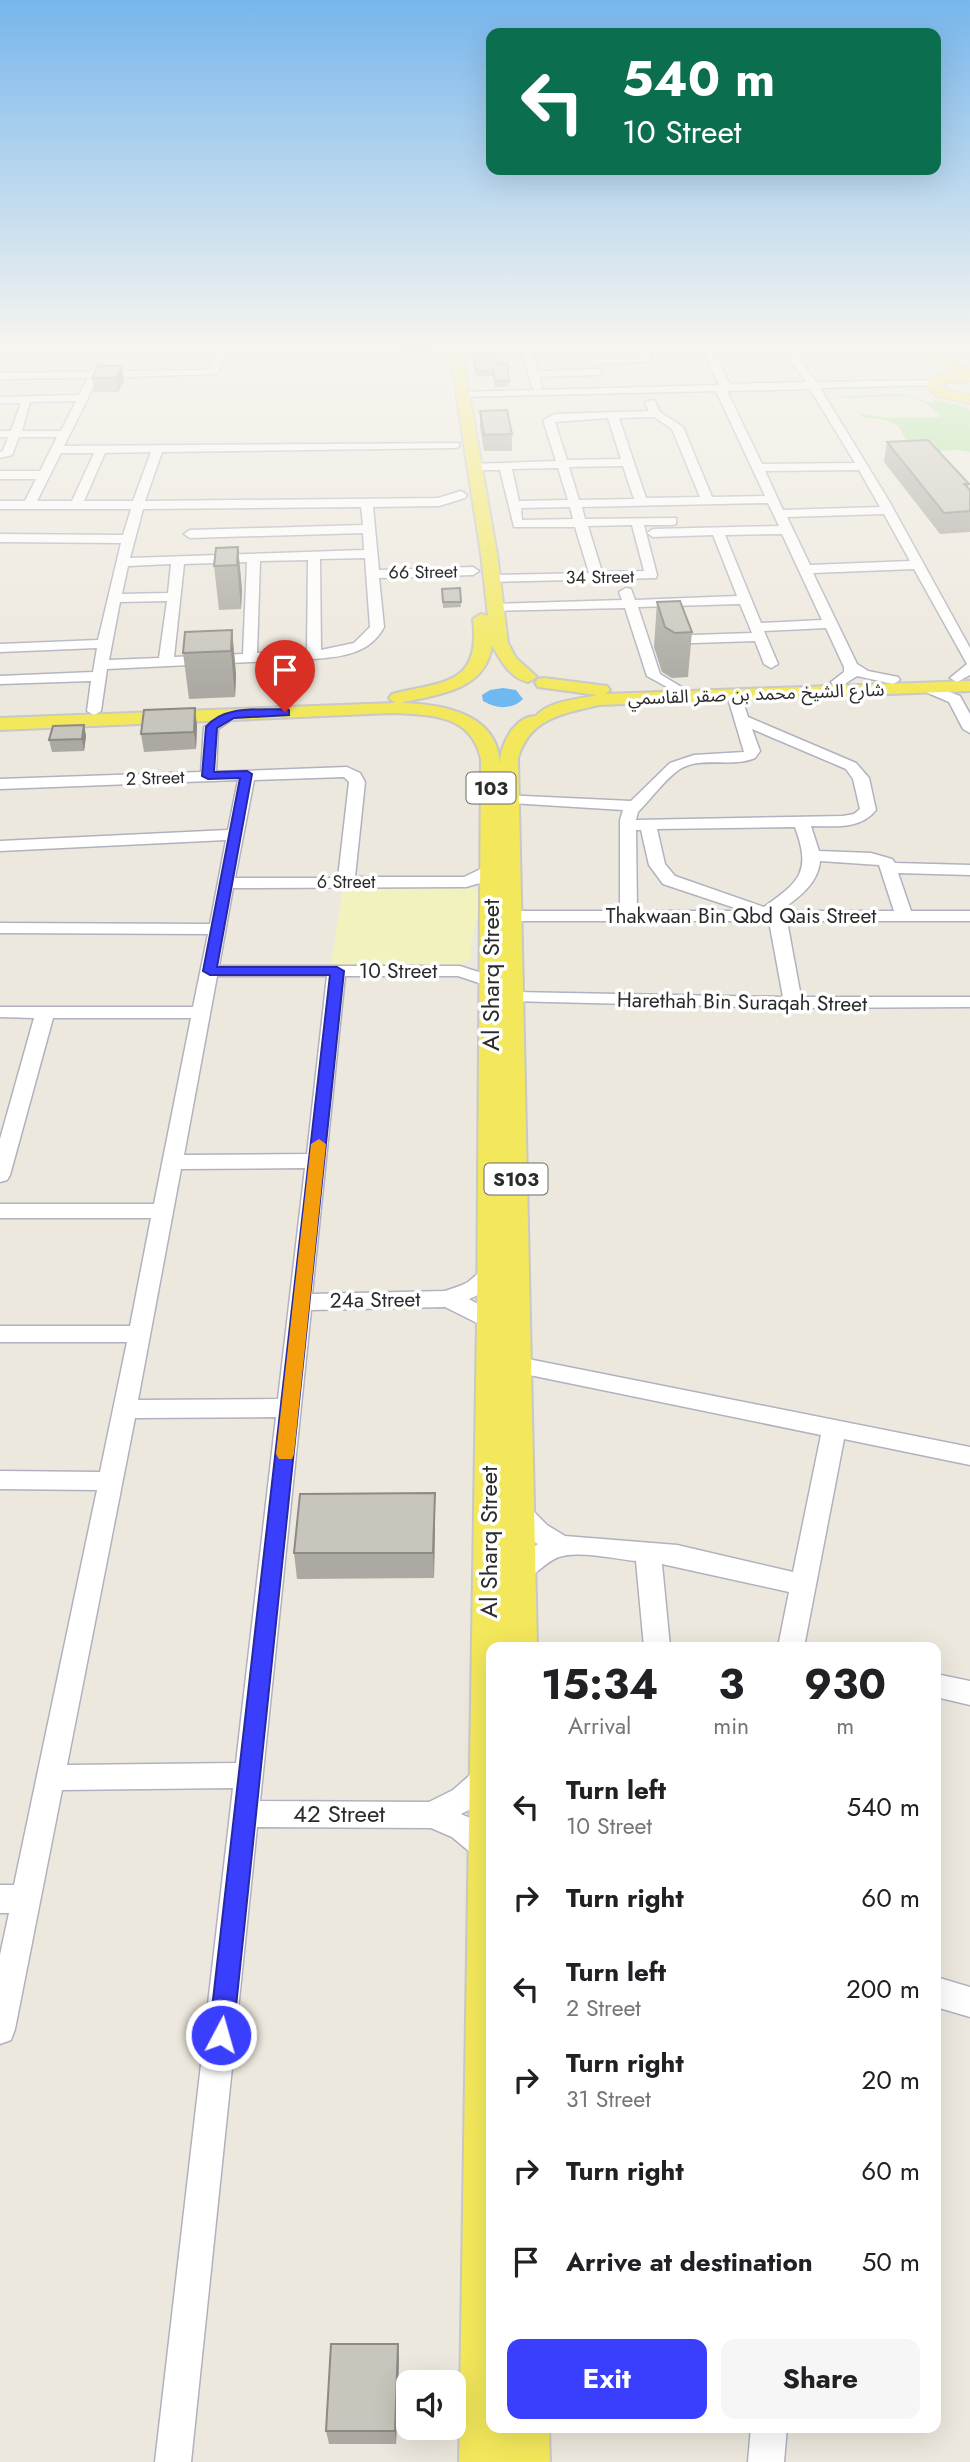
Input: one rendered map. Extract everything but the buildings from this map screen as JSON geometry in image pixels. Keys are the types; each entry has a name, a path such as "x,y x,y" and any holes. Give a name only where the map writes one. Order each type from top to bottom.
{"main road":[{"path":"457,462 462,501"},
{"path":"460,717 446,704 445,698 473,672 484,655 491,636 495,608 472,462"},
{"path":"478,603 491,636 499,643 509,661 556,696 556,703 539,718"},
{"path":"491,636 521,658 545,671 578,681 643,688"},
{"path":"367,705 419,688 451,673 464,664 491,636"},
{"name":"شارع الشيخ محمد بن صقر القاسمي","path":"459,683 494,674 585,690 967,679"},
{"name":"شارع الشيخ محمد بن صقر القاسمي","path":"460,717 501,726 643,688 734,695 926,687 967,679"},
{"path":"0,724 232,715 367,705 423,694 459,683"},
{"path":"367,705 450,726 463,733 500,764 563,721 643,688"},
{"path":"0,715 367,705 418,708 460,717"},
{"name":"Al Sharq Street","path":"460,717 486,741 500,764 511,798 490,890"},
{"name":"Al Sharq Street","path":"521,1642 518,1365 500,971 490,890 500,764 515,738 539,718"},
{"name":"Al Sharq Street","path":"488,1642 491,1273 500,971"},
{"path":"489,1408 499,1438 513,1440 519,1433"},
{"name":"Al Sharq Street","path":"482,2462 486,2193"},
{"path":"527,2433 527,2462"}],"street":[{"path":"29,505 50,462"},
{"path":"76,505 96,462"},
{"path":"94,711 103,644 138,505 153,462"},
{"path":"473,467 628,462 641,502"},
{"path":"691,462 708,501"},
{"path":"755,462 851,667 851,674 838,682"},
{"path":"859,462 970,661"},
{"path":"562,464 597,577"},
{"path":"505,466 519,529 580,523 639,527 674,526 717,531 787,530"},
{"path":"758,468 862,467"},
{"path":"0,475 43,475"},
{"path":"514,505 773,499"},
{"path":"0,505 276,506 462,501"},
{"path":"666,502 674,526"},
{"path":"0,680 166,662 314,655 352,648 375,633 377,627 367,504"},
{"path":"166,662 174,597 183,560 190,534 202,523 205,506"},
{"path":"276,506 280,557"},
{"path":"780,514 888,510"},
{"name":"34 Street","path":"492,579 653,574 639,527"},
{"path":"190,534 369,529"},
{"path":"717,531 771,664"},
{"path":"0,538 129,538"},
{"path":"123,562 371,555"},
{"path":"314,556 314,655"},
{"path":"250,658 254,558"},
{"path":"806,569 917,565"},
{"name":"66 Street","path":"372,574 473,571"},
{"path":"621,577 642,640 643,688"},
{"path":"114,598 174,597"},
{"path":"495,608 745,600"},
{"path":"642,640 831,624"},
{"path":"0,648 103,644"},
{"path":"851,667 864,674 892,680"},
{"path":"955,699 967,679"},
{"path":"926,687 955,699 970,729"},
{"path":"629,916 628,825 633,806 675,766 694,760 750,755 752,751 734,695"},
{"path":"212,727 232,715"},
{"path":"195,716 212,727"},
{"path":"628,825 843,821 864,814 869,805 861,778 843,760 743,720"},
{"path":"208,776 212,727"},
{"name":"2 Street","path":"0,784 335,770 352,774 357,782 346,883"},
{"path":"0,2029 13,1899 50,1778 125,1409 247,774"},
{"path":"511,798 633,806"},
{"path":"768,915 809,876 812,856 801,822"},
{"path":"648,825 657,865 669,880 768,915"},
{"path":"0,846 235,835"},
{"path":"812,856 877,858 886,862 904,916"},
{"path":"890,868 970,870"},
{"name":"6 Street","path":"226,883 346,883 490,890"},
{"name":"Thakwaan Bin Qbd Qais Street","path":"490,890 629,916 970,916"},
{"path":"768,915 793,1003"},
{"path":"0,928 218,929"},
{"name":"10 Street","path":"210,971 500,971"},
{"path":"173,2462 337,971"},
{"name":"Harethah Bin Suraqah Street","path":"500,971 793,1003 970,1002"},
{"path":"0,1012 201,1013"},
{"path":"0,1175 45,1012"},
{"path":"172,1163 317,1161"},
{"path":"0,1211 162,1211"},
{"name":"24a Street","path":"302,1302 447,1299 473,1289 491,1273"},
{"name":"24a Street","path":"447,1299 471,1308 491,1322"},
{"path":"0,1334 139,1334"},
{"path":"518,1365 970,1456"},
{"path":"125,1409 290,1408"},
{"path":"792,1642 834,1429"},
{"path":"0,1480 110,1481"},
{"path":"520,1514 538,1532 561,1546"},
{"path":"520,1571 538,1555 561,1546 648,1551 706,1561 803,1585"},
{"path":"648,1551 657,1642"},
{"path":"941,1686 970,1693"},
{"path":"50,1778 250,1775"},
{"name":"42 Street","path":"432,1815 463,1799 486,1779"},
{"name":"42 Street","path":"246,1814 432,1815 462,1828 486,1848"},
{"path":"941,1993 970,2002"},
{"path":"765,2462 768,2433"}],"sand":[{"path":"343,886 472,887 481,893 471,957 460,966 331,965"}],"water":[{"path":"490,690 516,690 523,699 519,703 504,707 483,701 482,695"}],"slow traffic":[{"path":"285,1454 319,1144"}],"route":[{"path":"221,2035 337,971 210,971 247,774 208,776 212,727 215,723 232,715 285,712"}]}
